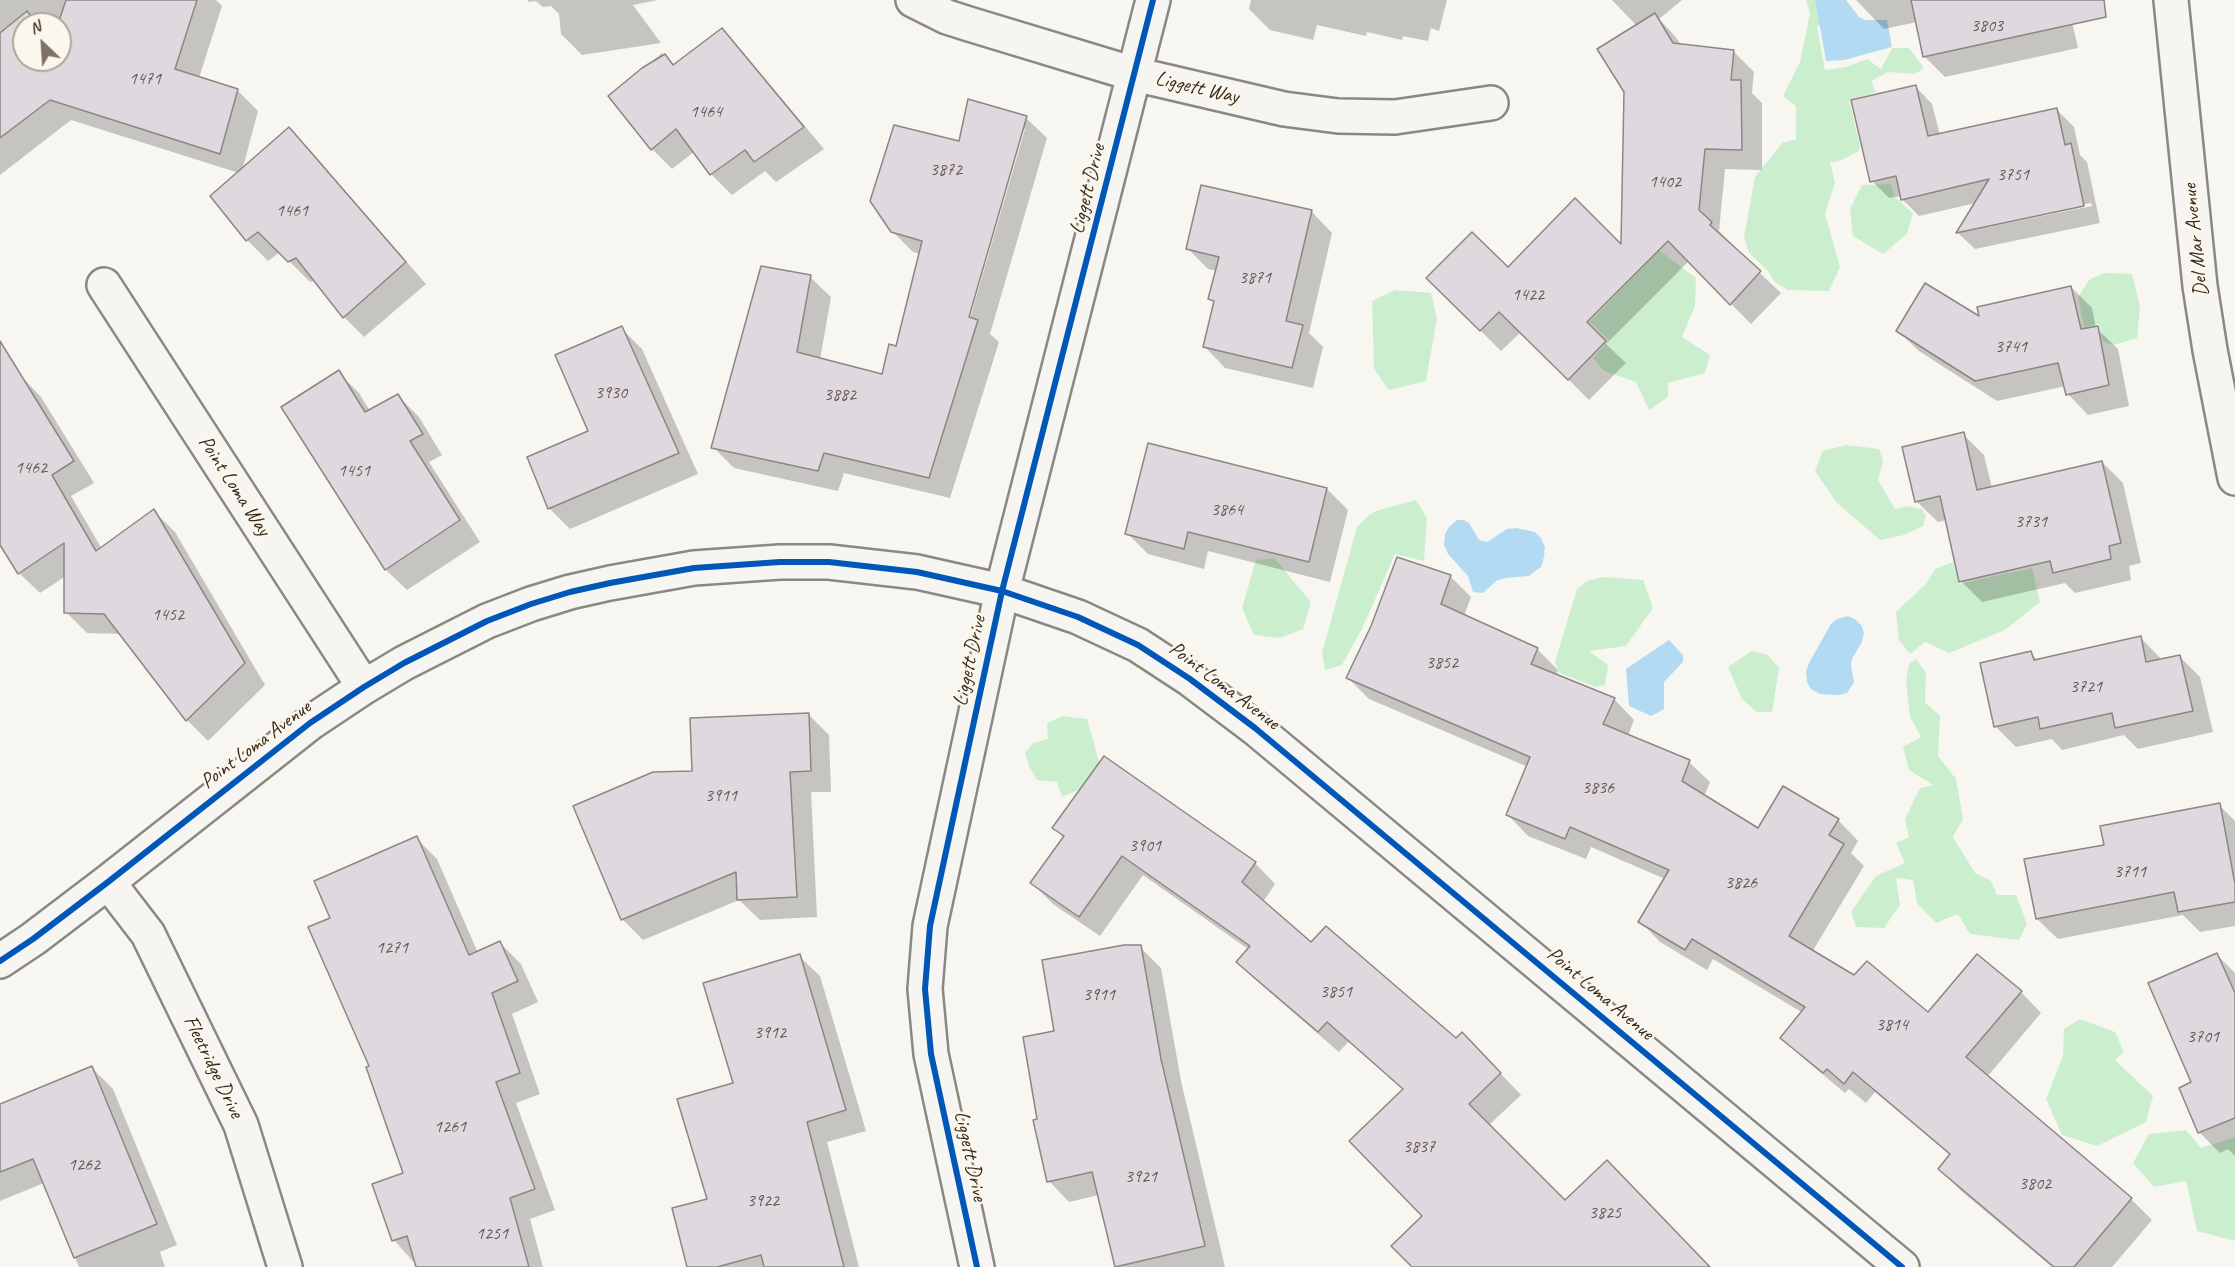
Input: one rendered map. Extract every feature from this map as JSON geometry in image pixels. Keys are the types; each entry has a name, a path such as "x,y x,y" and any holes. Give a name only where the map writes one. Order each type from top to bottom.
{"street":[{"name":"Liggett Way","path":"913,0 947,17 1134,74 1311,114 1395,117 1491,103"},
{"name":"Liggett Drive","path":"977,1267 931,1054 925,989 930,926 1002,591 1154,0"},
{"name":"Del Mar Avenue","path":"2171,0 2200,286 2235,478"},
{"name":"Point Loma Way","path":"104,285 364,687"},
{"name":"Point Loma Avenue","path":"0,961 108,882 310,723 364,687 444,641 487,621 531,604 610,583 694,568 780,562 838,563 926,573 1002,591 1063,612 1129,640 1174,667 1264,736 1902,1267"},
{"name":"Fleetridge Drive","path":"108,882 148,934 241,1125 285,1267"}],"green space":[{"path":"1806,0 1843,0 1830,23 1817,26 1825,70 1846,67 1867,59 1881,69 1892,48 1909,48 1924,68 1915,74 1888,72 1871,81 1876,92 1849,100 1860,146 1859,151 1837,162 1830,162 1835,183 1825,214 1840,267 1829,291 1788,290 1776,283 1767,270 1749,253 1744,237 1755,177 1782,143 1796,139 1796,106 1783,96 1800,62 1810,13"},
{"path":"1891,184 1895,197 1913,213 1907,234 1883,254 1853,236 1850,209 1862,185"},
{"path":"1648,242 1696,278 1695,306 1682,337 1710,355 1705,373 1668,383 1668,397 1649,410 1636,382 1604,371 1593,358 1609,340 1590,322 1645,265"},
{"path":"2105,273 2132,274 2140,307 2137,338 2114,345 2103,342 2099,324 2084,327 2078,297 2090,279"},
{"path":"1395,290 1431,293 1437,318 1426,381 1389,390 1374,369 1372,301"},
{"path":"1846,445 1879,449 1883,461 1878,480 1895,509 1907,506 1922,509 1926,516 1923,526 1904,535 1880,540 1837,503 1815,471 1823,451"},
{"path":"1416,500 1427,518 1424,561 1395,554 1362,629 1342,665 1325,670 1322,653 1357,527 1369,515 1379,510"},
{"path":"1274,558 1311,602 1303,629 1280,638 1254,635 1242,608 1256,560"},
{"path":"1953,562 1959,584 2032,568 2040,602 2005,630 1949,653 1925,642 1910,654 1899,640 1896,612 1926,584 1935,569"},
{"path":"1603,577 1643,580 1653,608 1626,646 1589,651 1608,665 1605,685 1596,687 1559,673 1555,662 1577,589 1587,581"},
{"path":"1752,651 1768,655 1779,668 1772,712 1757,712 1742,699 1728,667"},
{"path":"1916,659 1926,673 1925,702 1940,716 1938,756 1956,779 1963,819 1953,837 1975,873 1991,881 1997,895 2016,895 2027,924 2019,940 1970,934 1958,914 1936,923 1917,903 1913,880 1896,878 1900,905 1884,928 1856,927 1851,912 1876,876 1905,863 1896,843 1909,837 1905,819 1920,788 1933,785 1909,770 1903,747 1921,737 1910,717 1906,681 1909,664"},
{"path":"1063,716 1087,719 1100,765 1085,787 1062,797 1057,782 1037,780 1025,753 1033,743 1048,739 1047,723"},
{"path":"2080,1019 2115,1032 2124,1052 2115,1060 2153,1096 2146,1122 2097,1146 2062,1135 2046,1099 2063,1056 2064,1029"},
{"path":"2186,1130 2201,1148 2235,1137 2235,1241 2197,1231 2186,1181 2154,1187 2133,1163 2149,1134"}],"water":[{"path":"1815,0 1846,0 1859,17 1865,20 1887,20 1892,47 1844,60 1826,61"},
{"path":"1457,520 1469,523 1479,540 1487,542 1507,529 1516,528 1535,532 1545,547 1541,567 1529,576 1496,581 1483,593 1473,592 1468,576 1448,554 1444,545 1445,534"},
{"path":"1848,616 1862,626 1864,633 1862,642 1852,659 1854,682 1847,693 1820,694 1811,689 1807,682 1806,672 1809,663 1831,624 1837,619"},
{"path":"1669,640 1683,655 1683,662 1664,682 1664,709 1651,716 1629,706 1626,669"}],"building":[{"path":"66,0 197,0 175,69 238,89 220,154 50,100 0,138 0,33 12,23 12,72 72,72 72,12 62,12"},
{"path":"1911,0 2104,0 2106,17 1923,57"},
{"path":"1655,13 1673,43 1734,50 1731,80 1741,80 1742,150 1705,149 1699,210 1712,222 1710,225 1761,271 1730,305 1668,241 1587,322 1606,341 1568,380 1499,312 1480,331 1426,278 1472,232 1508,267 1575,198 1621,244 1624,92 1597,49"},
{"path":"722,28 804,127 754,162 745,150 710,175 676,129 651,150 608,96 642,68 665,54 673,65"},
{"path":"1916,85 1928,136 2057,108 2065,145 2071,143 2084,206 1956,233 1989,179 1901,200 1896,176 1870,182 1851,100"},
{"path":"968,99 1027,116 969,317 978,320 929,478 824,453 818,471 711,448 761,266 811,275 797,352 882,374 889,344 896,346 922,241 891,232 870,201 894,125 959,141"},
{"path":"289,127 406,262 343,318 296,258 288,262 258,232 246,241 210,196"},
{"path":"1201,185 1312,210 1286,321 1303,325 1292,368 1203,347 1214,301 1208,299 1219,257 1186,249"},
{"path":"1925,283 1979,316 1977,307 2071,286 2081,329 2098,326 2109,385 2066,395 2058,363 1975,381 1896,331"},
{"path":"622,326 679,453 548,509 527,457 588,431 555,355"},
{"path":"0,341 74,461 52,475 96,551 154,509 245,663 186,721 104,614 64,613 64,543 18,574 0,545"},
{"path":"339,370 365,412 398,394 423,434 410,441 460,520 385,570 281,407"},
{"path":"1964,432 1977,490 2102,461 2121,543 2109,546 2111,559 2053,573 2050,561 1959,582 1940,496 1915,502 1902,447"},
{"path":"1148,443 1327,488 1309,562 1188,532 1184,549 1125,534"},
{"path":"1397,557 1451,575 1441,604 1538,648 1531,664 1615,698 1603,724 1690,760 1682,781 1758,828 1783,786 1839,819 1829,835 1844,844 1789,936 1854,975 1867,961 1928,1012 1977,954 2022,991 1966,1057 2132,1198 2074,1267 2054,1267 1938,1169 1950,1154 1853,1072 1844,1084 1827,1069 1823,1073 1780,1038 1805,1007 1692,939 1685,950 1638,922 1669,870 1570,827 1565,839 1506,815 1530,757 1346,678 1371,626"},
{"path":"2141,636 2146,662 2180,655 2193,711 2115,728 2112,713 2040,729 2038,717 1994,727 1980,663 2031,651 2034,660"},
{"path":"809,713 811,771 790,772 797,897 737,900 736,872 621,920 573,806 653,772 692,771 690,718"},
{"path":"1104,756 1256,862 1242,882 1311,942 1326,926 1456,1038 1462,1032 1501,1073 1469,1104 1565,1200 1607,1160 1710,1267 1412,1267 1391,1246 1422,1216 1349,1141 1403,1089 1327,1022 1318,1032 1236,962 1250,946 1122,856 1079,917 1030,883 1064,836 1052,828"},
{"path":"2220,803 2235,884 2235,902 2178,912 2174,892 2036,919 2024,859 2104,845 2100,826"},
{"path":"417,836 469,955 500,941 518,981 492,993 520,1073 496,1082 535,1189 510,1198 529,1267 416,1267 407,1236 392,1241 372,1184 403,1173 366,1067 369,1066 308,927 330,918 314,881"},
{"path":"1124,945 1141,945 1161,1059 1205,1246 1115,1267 1092,1172 1047,1182 1033,1120 1037,1119 1023,1037 1054,1031 1042,960"},
{"path":"2217,953 2235,993 2235,1118 2198,1133 2179,1088 2191,1082 2148,983"},
{"path":"800,954 846,1110 807,1122 844,1267 764,1267 761,1255 717,1267 687,1267 672,1208 707,1199 677,1099 733,1083 703,983"},
{"path":"92,1066 157,1224 74,1258 33,1159 0,1172 0,1104"}],"cycle path":[{"path":"977,1267 931,1054 925,989 930,926 1002,591 1153,0"},
{"path":"0,961 108,882 310,723 404,663 487,621 570,592 694,568 780,562 829,562 917,572 1002,591 1078,617 1138,645 1190,679 1255,728 1902,1267"}]}
